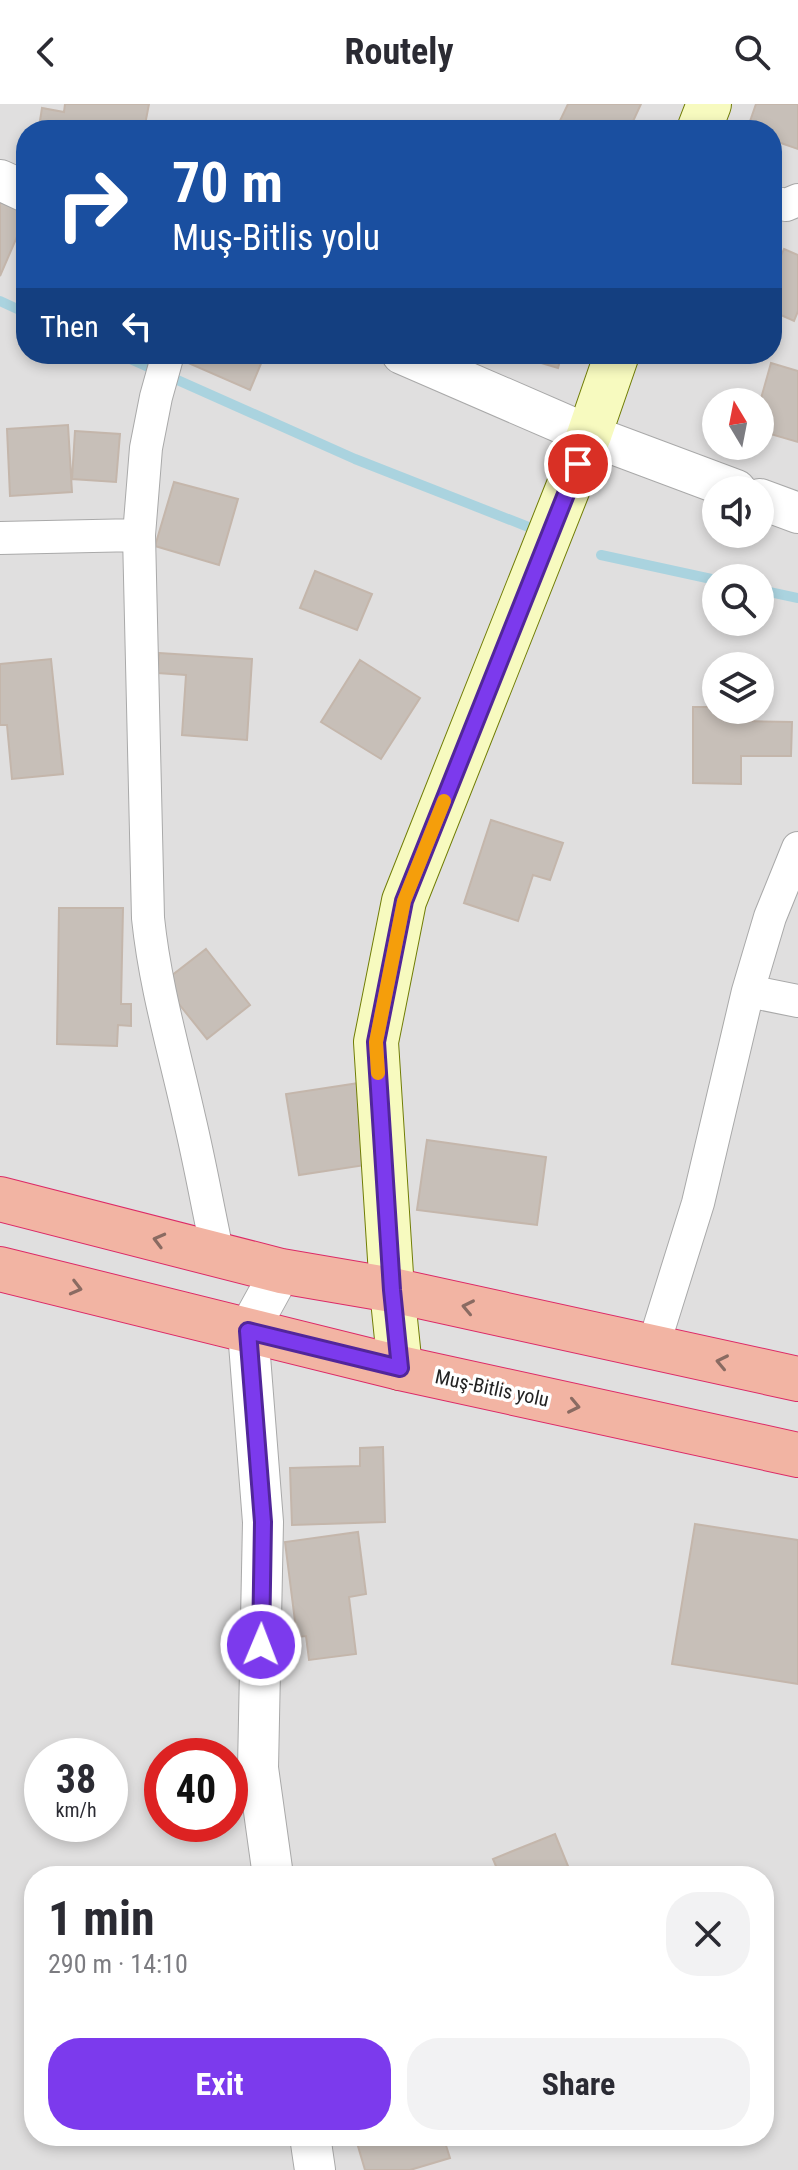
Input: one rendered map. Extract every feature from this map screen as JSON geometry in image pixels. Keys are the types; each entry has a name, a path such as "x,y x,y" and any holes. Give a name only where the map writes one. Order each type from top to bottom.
{"highway":[{"path":"0,1199 281,1271 392,1290 798,1379"},
{"name":"Muş-Bitlis yolu","path":"0,1269 400,1368 798,1455"}],"main road":[{"path":"400,1368 376,1042 404,901 589,435 614,364"}],"street":[{"path":"165,364 146,448 139,535 148,918 159,995 218,1255"},
{"path":"425,364 589,435 702,477"},
{"path":"774,504 798,513"},
{"path":"0,538 139,535"},
{"path":"653,1347 698,1203 748,991 770,917 798,848"},
{"path":"748,991 798,1001"},
{"path":"272,1866 258,1768 263,1522 248,1331 281,1271"},
{"path":"311,2146 315,2170"}],"shaded area":[{"path":"0,104 798,104 798,2170 0,2170"}],"building":[{"path":"65,104 149,104 146,120 40,120 42,108 64,112"},
{"path":"568,104 641,104 634,120 560,120"},
{"path":"756,104 798,104 798,149 782,143 782,120 750,120"},
{"path":"0,191 16,198 16,239 0,276"},
{"path":"784,249 798,255 798,311 794,321 782,316"},
{"path":"191,364 261,364 250,390"},
{"path":"771,364 798,371 798,442 774,435 774,388 764,388"},
{"path":"68,425 72,492 10,496 7,429"},
{"path":"75,431 120,434 116,482 72,479"},
{"path":"174,482 238,499 219,565 155,546"},
{"path":"315,571 372,594 357,630 300,608"},
{"path":"159,653 252,659 247,740 182,735 186,675 158,673"},
{"path":"51,659 63,774 12,779 7,725 0,725 0,664"},
{"path":"360,660 420,698 381,759 321,722"},
{"path":"693,707 702,707 702,724 792,722 791,756 741,756 741,784 693,783"},
{"path":"491,820 563,843 550,880 533,875 518,921 464,903"},
{"path":"59,908 123,908 121,1004 131,1004 131,1026 118,1025 117,1046 57,1044"},
{"path":"206,949 250,1005 207,1039 162,983"},
{"path":"359,1083 372,1164 299,1175 286,1094"},
{"path":"427,1140 546,1157 537,1225 417,1210"},
{"path":"383,1447 385,1522 292,1525 290,1468 360,1466 360,1448"},
{"path":"695,1524 798,1540 798,1684 672,1664"},
{"path":"358,1532 366,1594 349,1597 356,1654 309,1660 306,1636 297,1637 285,1542"},
{"path":"555,1834 568,1866 496,1866 493,1859"},
{"path":"358,2146 446,2146 450,2158 410,2170 365,2170"}],"waterway":[{"path":"0,301 16,308"},
{"path":"141,364 355,459 531,528"},
{"path":"601,555 702,577"},
{"path":"774,593 798,598"}],"slow traffic":[{"path":"378,1073 376,1042 404,901 444,801"}],"route":[{"path":"261,1645 263,1522 248,1331 400,1368 376,1042 404,901 578,464"}]}
